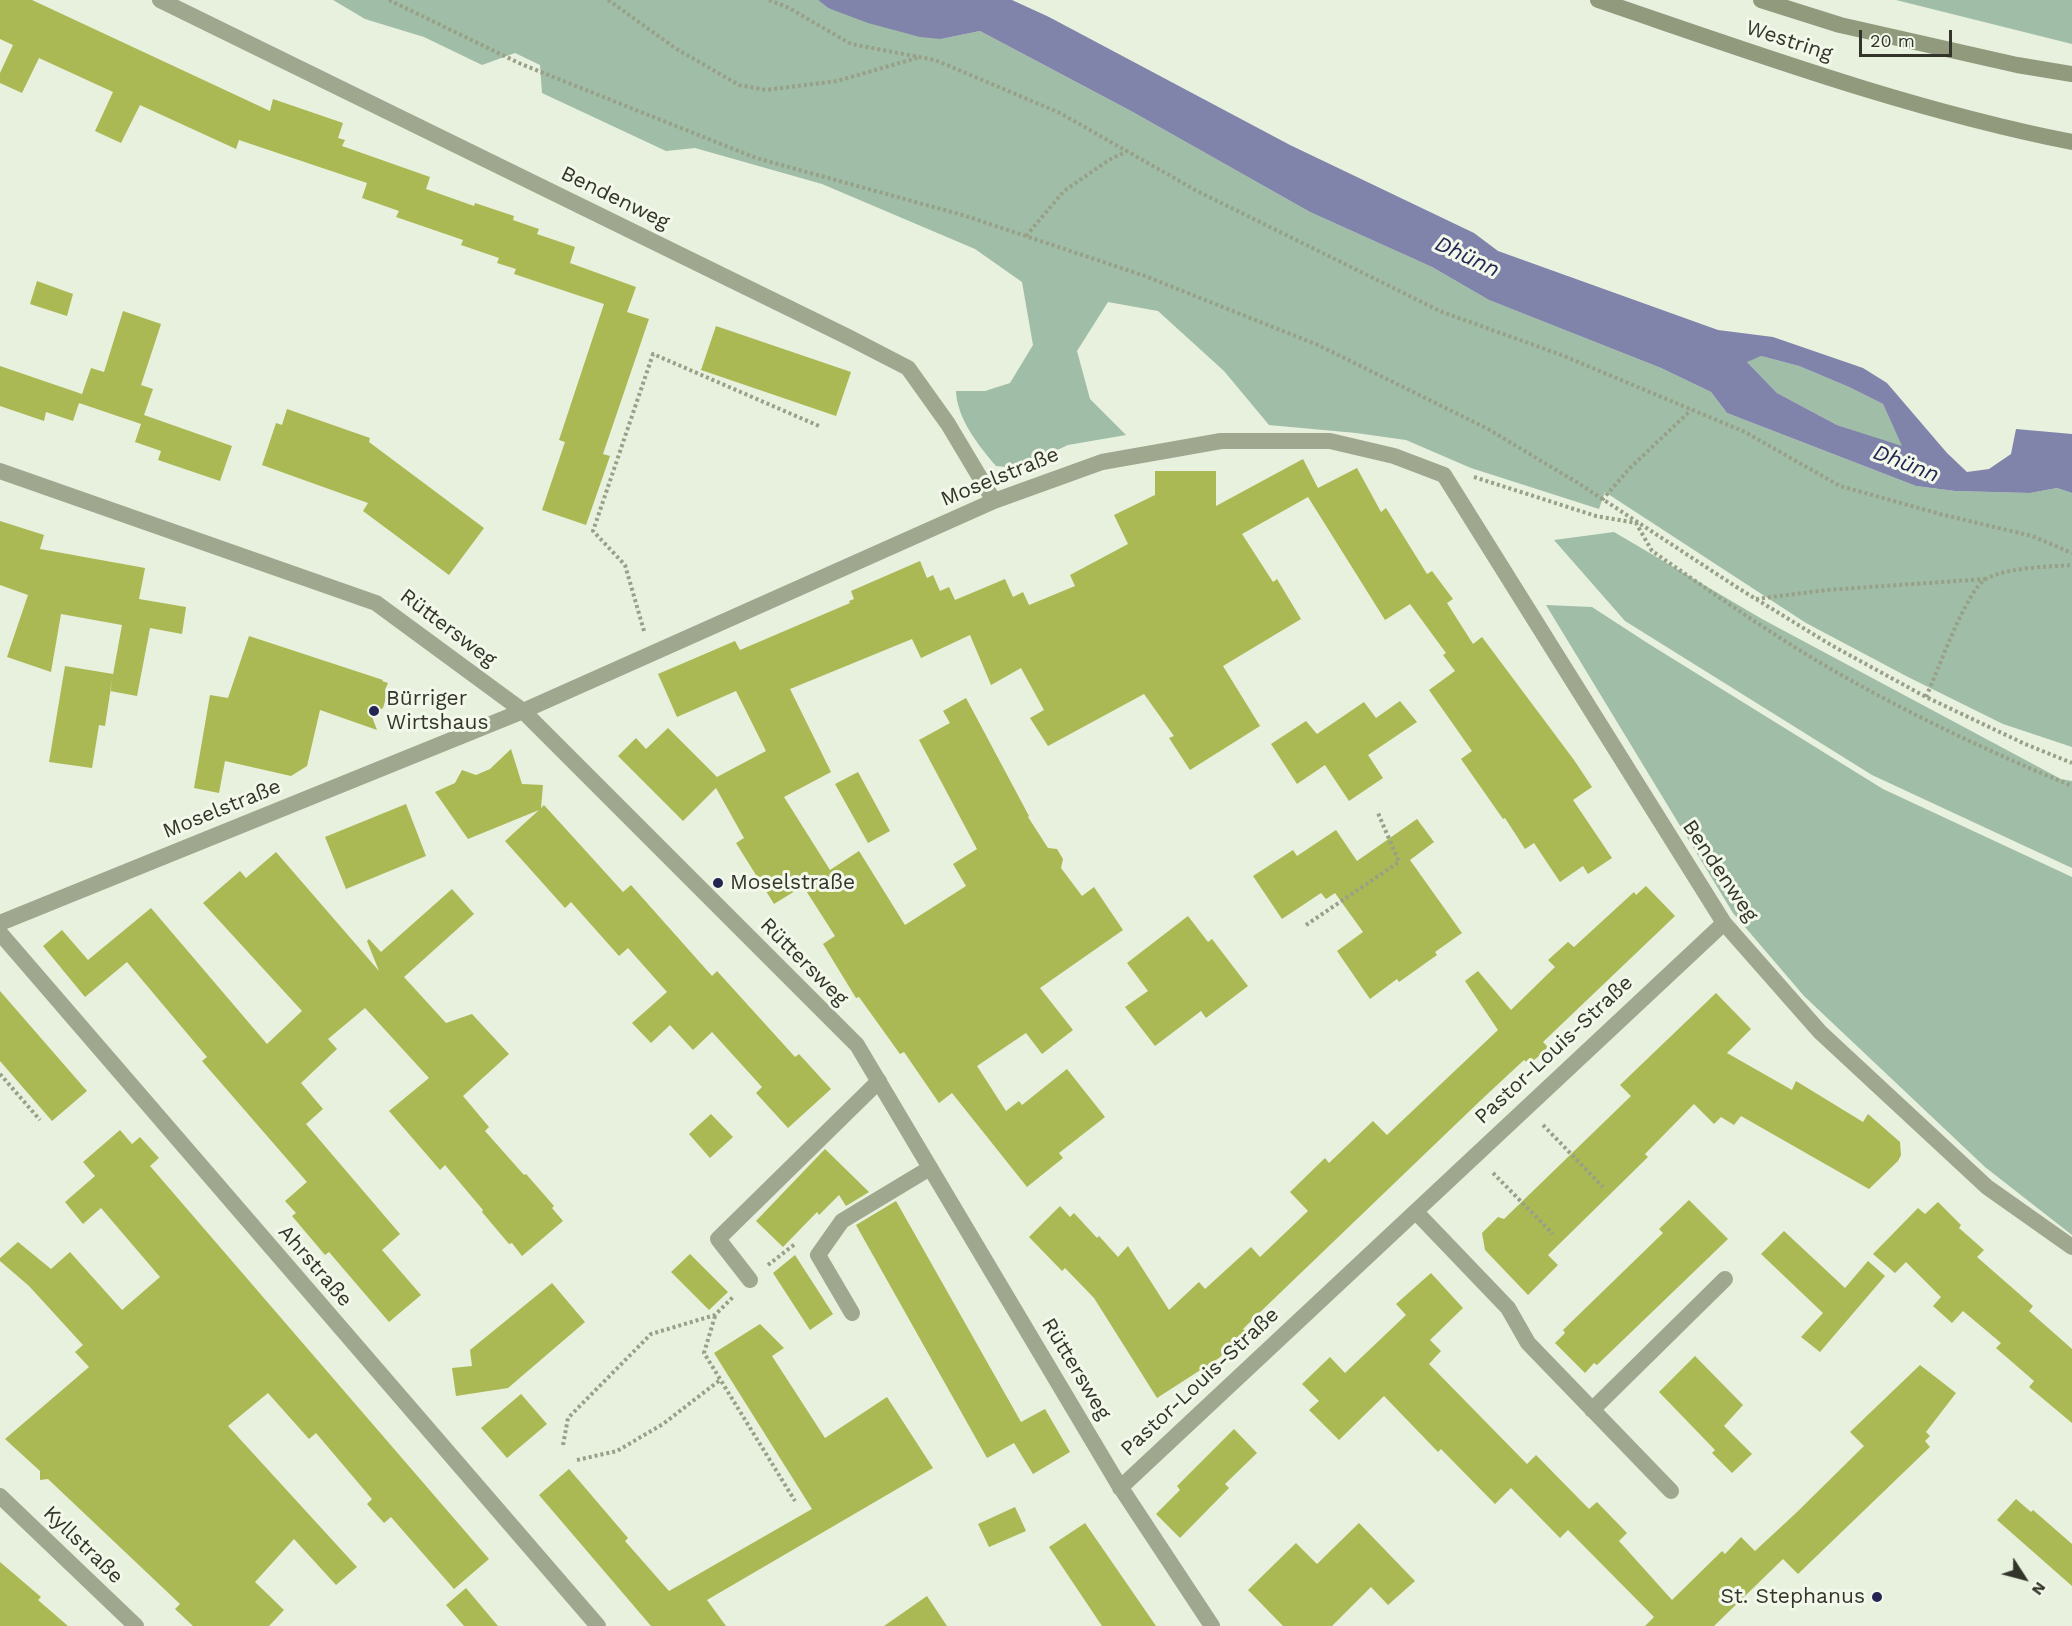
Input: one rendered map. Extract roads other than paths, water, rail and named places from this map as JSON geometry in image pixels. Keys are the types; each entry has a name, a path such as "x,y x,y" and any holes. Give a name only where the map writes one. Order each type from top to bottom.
{"main road":[{"name":"Westring","path":"1598,0 1817,75 2012,130 2072,141"},
{"name":"Westring","path":"1761,0 1840,25 2017,65 2072,74"}],"street":[{"name":"Bendenweg","path":"160,0 908,368 948,424 994,501"},
{"name":"Moselstraße","path":"0,923 523,711 994,501 1102,462 1221,441 1330,441 1394,456 1408,462"},
{"name":"Bendenweg","path":"1408,462 1444,475 1724,923 1820,1032 1987,1186 2072,1246"},
{"name":"Rüttersweg","path":"0,471 376,603 523,711 857,1046 1120,1488 1212,1626"},
{"name":"Pastor-Louis-Straße","path":"1120,1488 1724,923"},
{"name":"Ahrstraße","path":"0,933 598,1626"},
{"path":"750,1280 718,1239 879,1081"},
{"path":"852,1313 818,1255 842,1221 930,1168"},
{"path":"1416,1212 1508,1308 1528,1343 1671,1491"},
{"path":"1592,1410 1725,1279"},
{"name":"Kyllstraße","path":"0,1496 136,1626"}],"water":[{"name":"Dhünn","path":"818,0 1012,0 1049,17 1290,145 1474,233 1498,251 1718,330 1773,337 1863,368 1887,383 1947,453 1967,472 1989,469 2011,454 2016,429 2072,434 2072,493 2057,488 2030,493 1955,491 1916,486 1727,413 1711,392 1661,368 1489,300 1432,267 1310,212 1131,111 980,31 941,39 920,37 868,23 828,8","holes":["1761,356 1799,366 1883,404 1902,446 1837,425 1777,393 1747,362"]}],"place":[{"name":"Bürriger Wirtshaus","path":"374,711"},
{"name":"Moselstraße","path":"718,883"},
{"name":"St. Stephanus","path":"1877,1597"}]}
